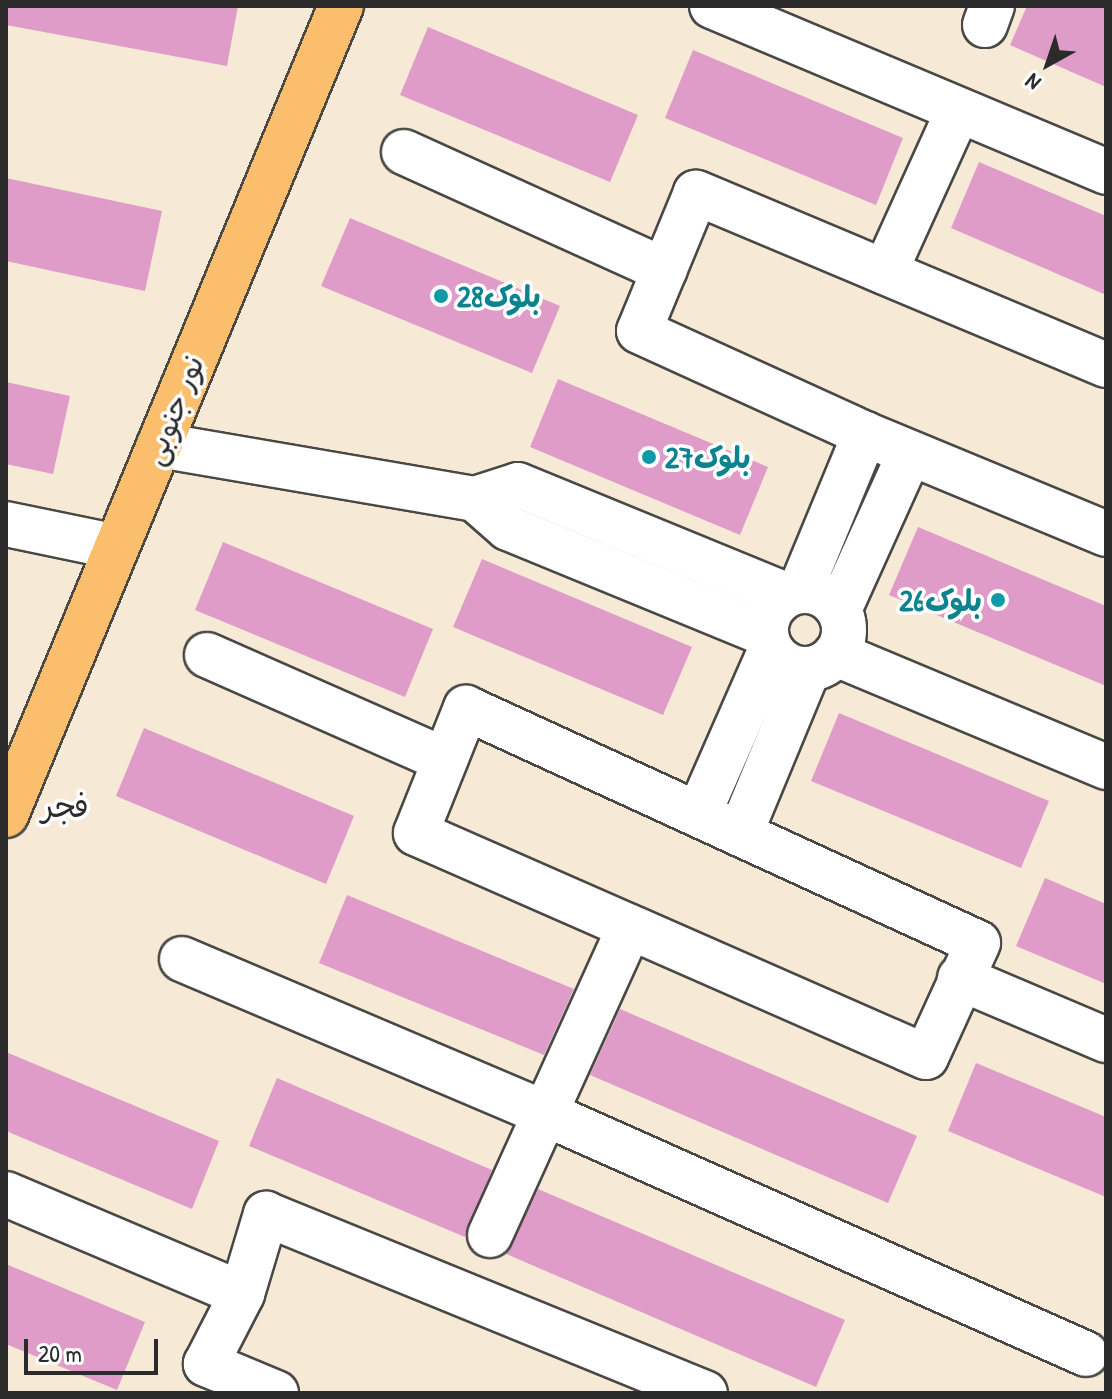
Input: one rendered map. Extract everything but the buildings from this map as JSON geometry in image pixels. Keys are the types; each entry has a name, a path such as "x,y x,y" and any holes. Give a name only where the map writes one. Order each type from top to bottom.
{"main road":[{"name":"نور جنوبی","path":"6,815 341,6"}],"street":[{"path":"712,6 1106,172"},
{"path":"885,272 958,111"},
{"path":"404,152 664,270"},
{"path":"1106,365 696,193 639,331 865,434 1106,534"},
{"path":"699,813 769,641 767,618 793,593 865,434"},
{"path":"159,445 475,499 518,485 793,593 829,599 832,640"},
{"path":"740,834 832,640 910,453"},
{"path":"475,499 508,528 769,641 781,660 832,640 1106,741"},
{"path":"6,524 117,547"},
{"path":"832,640 1106,767"},
{"path":"207,655 445,760"},
{"path":"466,708 740,834 978,943 926,1057 416,833 466,708"},
{"path":"490,1235 630,927"},
{"path":"182,959 544,1113 1086,1354"},
{"path":"960,978 1106,1040"},
{"path":"6,1194 242,1294"},
{"path":"276,1393 206,1364 242,1294 266,1214 705,1393"}],"place":[{"name":"بلوک28","path":"441,296"},
{"name":"بلوک27","path":"649,457"},
{"name":"بلوک26","path":"998,600"}],"district":[{"name":"فجر","path":"65,806"}]}
